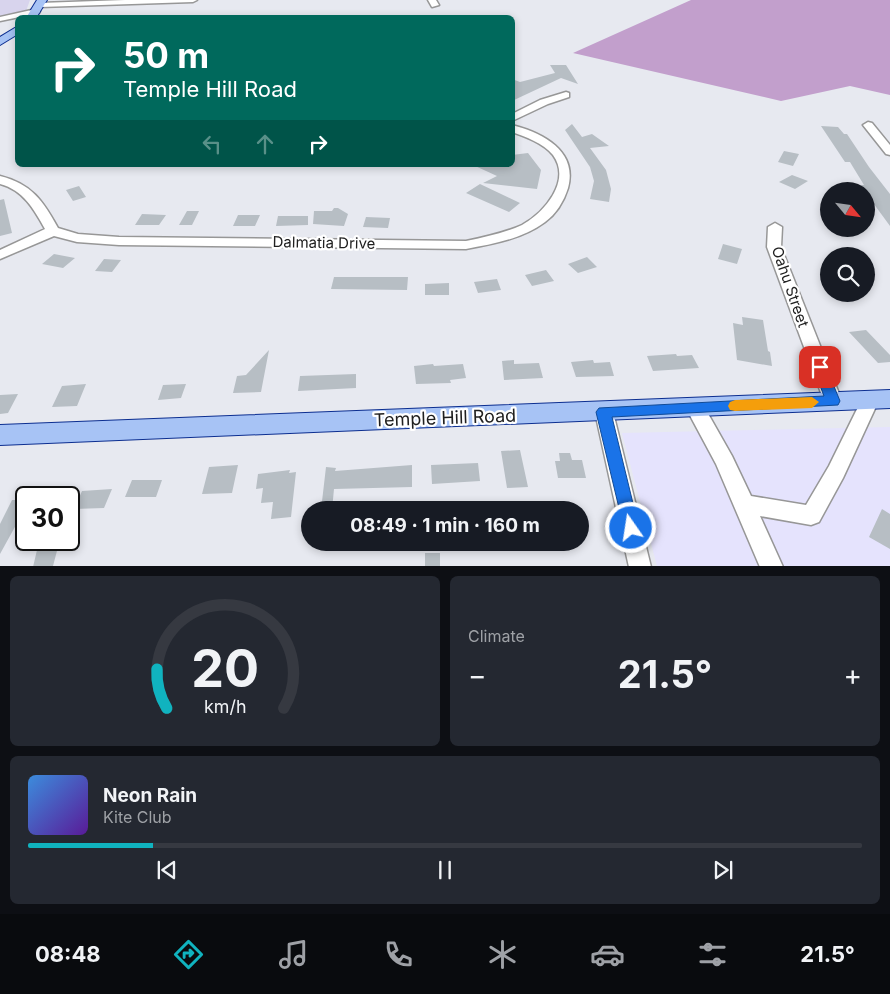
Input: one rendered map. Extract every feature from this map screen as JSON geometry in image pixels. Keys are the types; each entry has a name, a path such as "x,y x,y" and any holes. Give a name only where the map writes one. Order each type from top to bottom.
{"main road":[{"path":"0,42 15,31"},
{"name":"Temple Hill Road","path":"0,435 880,400"}],"street":[{"path":"0,19 37,8 193,0"},
{"path":"515,116 533,106 566,95"},
{"path":"868,125 890,152"},
{"name":"Dalmatia Drive","path":"53,231 77,238 120,240 450,246 479,243 516,232 540,220 560,196 565,170 556,152 545,143 515,129"},
{"path":"0,180 17,185 30,194 53,231 0,255"},
{"name":"Oahu Street","path":"775,227 774,247 833,401"},
{"path":"744,504 811,515 880,400"},
{"path":"695,408 744,504 772,566"},
{"path":"604,412 640,566"}],"shaded area":[{"path":"0,0 30,0 26,11 0,16"},
{"path":"691,0 890,0 890,95 850,86 781,101 573,53"},
{"path":"890,427 890,566 657,566 622,433"}],"building":[{"path":"550,65 566,65 578,84 561,78 515,100 515,80 520,82 555,73"},
{"path":"572,124 582,137 592,134 609,146 590,148 606,170 611,189 609,202 590,199 594,181 590,167 565,130"},
{"path":"821,126 838,127 844,134 847,134 890,194 890,226 875,206 875,182 862,182 850,162 845,162"},
{"path":"784,151 799,154 793,166 778,162"},
{"path":"528,153 541,170 537,189 483,183 497,176 477,167 515,167 515,155"},
{"path":"792,175 808,181 795,189 779,182"},
{"path":"480,184 520,203 509,212 466,193"},
{"path":"79,186 86,197 73,201 66,190"},
{"path":"4,199 12,233 0,236 0,200"},
{"path":"334,208 338,208 348,214 344,226 313,224 314,211 332,211"},
{"path":"187,211 199,211 192,225 179,225"},
{"path":"142,214 166,215 159,225 135,225"},
{"path":"238,215 260,215 255,226 233,226"},
{"path":"278,216 308,216 308,225 276,226"},
{"path":"366,217 390,218 388,228 363,227"},
{"path":"723,244 742,249 737,264 718,259"},
{"path":"54,254 75,258 63,268 42,264"},
{"path":"587,257 597,267 578,273 568,264"},
{"path":"104,259 121,260 112,272 95,271"},
{"path":"546,270 554,281 532,286 525,275"},
{"path":"334,277 408,277 407,290 331,289"},
{"path":"497,279 501,290 478,293 474,282"},
{"path":"449,283 449,295 425,295 425,284"},
{"path":"742,317 763,320 772,366 737,360 733,323 743,325"},
{"path":"866,330 890,355 890,362 878,363 849,332"},
{"path":"269,350 261,392 233,393 237,376 246,375"},
{"path":"676,354 677,356 692,355 699,368 653,371 647,356"},
{"path":"514,360 514,364 539,363 543,378 504,380 502,361"},
{"path":"593,360 594,363 610,362 614,376 576,377 571,362"},
{"path":"433,364 434,366 463,364 466,378 450,380 451,383 416,384 414,366"},
{"path":"356,374 356,388 298,391 300,376"},
{"path":"86,384 77,406 52,407 62,386"},
{"path":"186,384 181,398 158,400 163,385"},
{"path":"18,394 8,413 0,414 0,395"},
{"path":"520,450 528,487 507,488 501,451"},
{"path":"559,453 570,453 572,460 582,460 586,478 558,478 555,461 560,461"},
{"path":"478,463 480,481 432,484 431,465"},
{"path":"238,465 232,493 202,494 209,467"},
{"path":"412,465 412,487 334,489 333,501 322,501 326,467 336,468 335,471"},
{"path":"290,470 289,473 296,472 291,517 271,519 273,502 261,503 263,488 256,489 258,474"},
{"path":"132,480 162,480 156,497 125,497"},
{"path":"112,489 104,508 80,509 82,491"},
{"path":"12,500 15,500 15,527 0,554 0,524"},
{"path":"882,509 890,514 890,549 869,537"},
{"path":"37,551 57,551 53,566 33,566"},
{"path":"425,553 440,553 440,566 425,566"}],"slow traffic":[{"path":"735,406 812,402"}],"route":[{"path":"631,528 604,412 833,401 820,367"}]}
